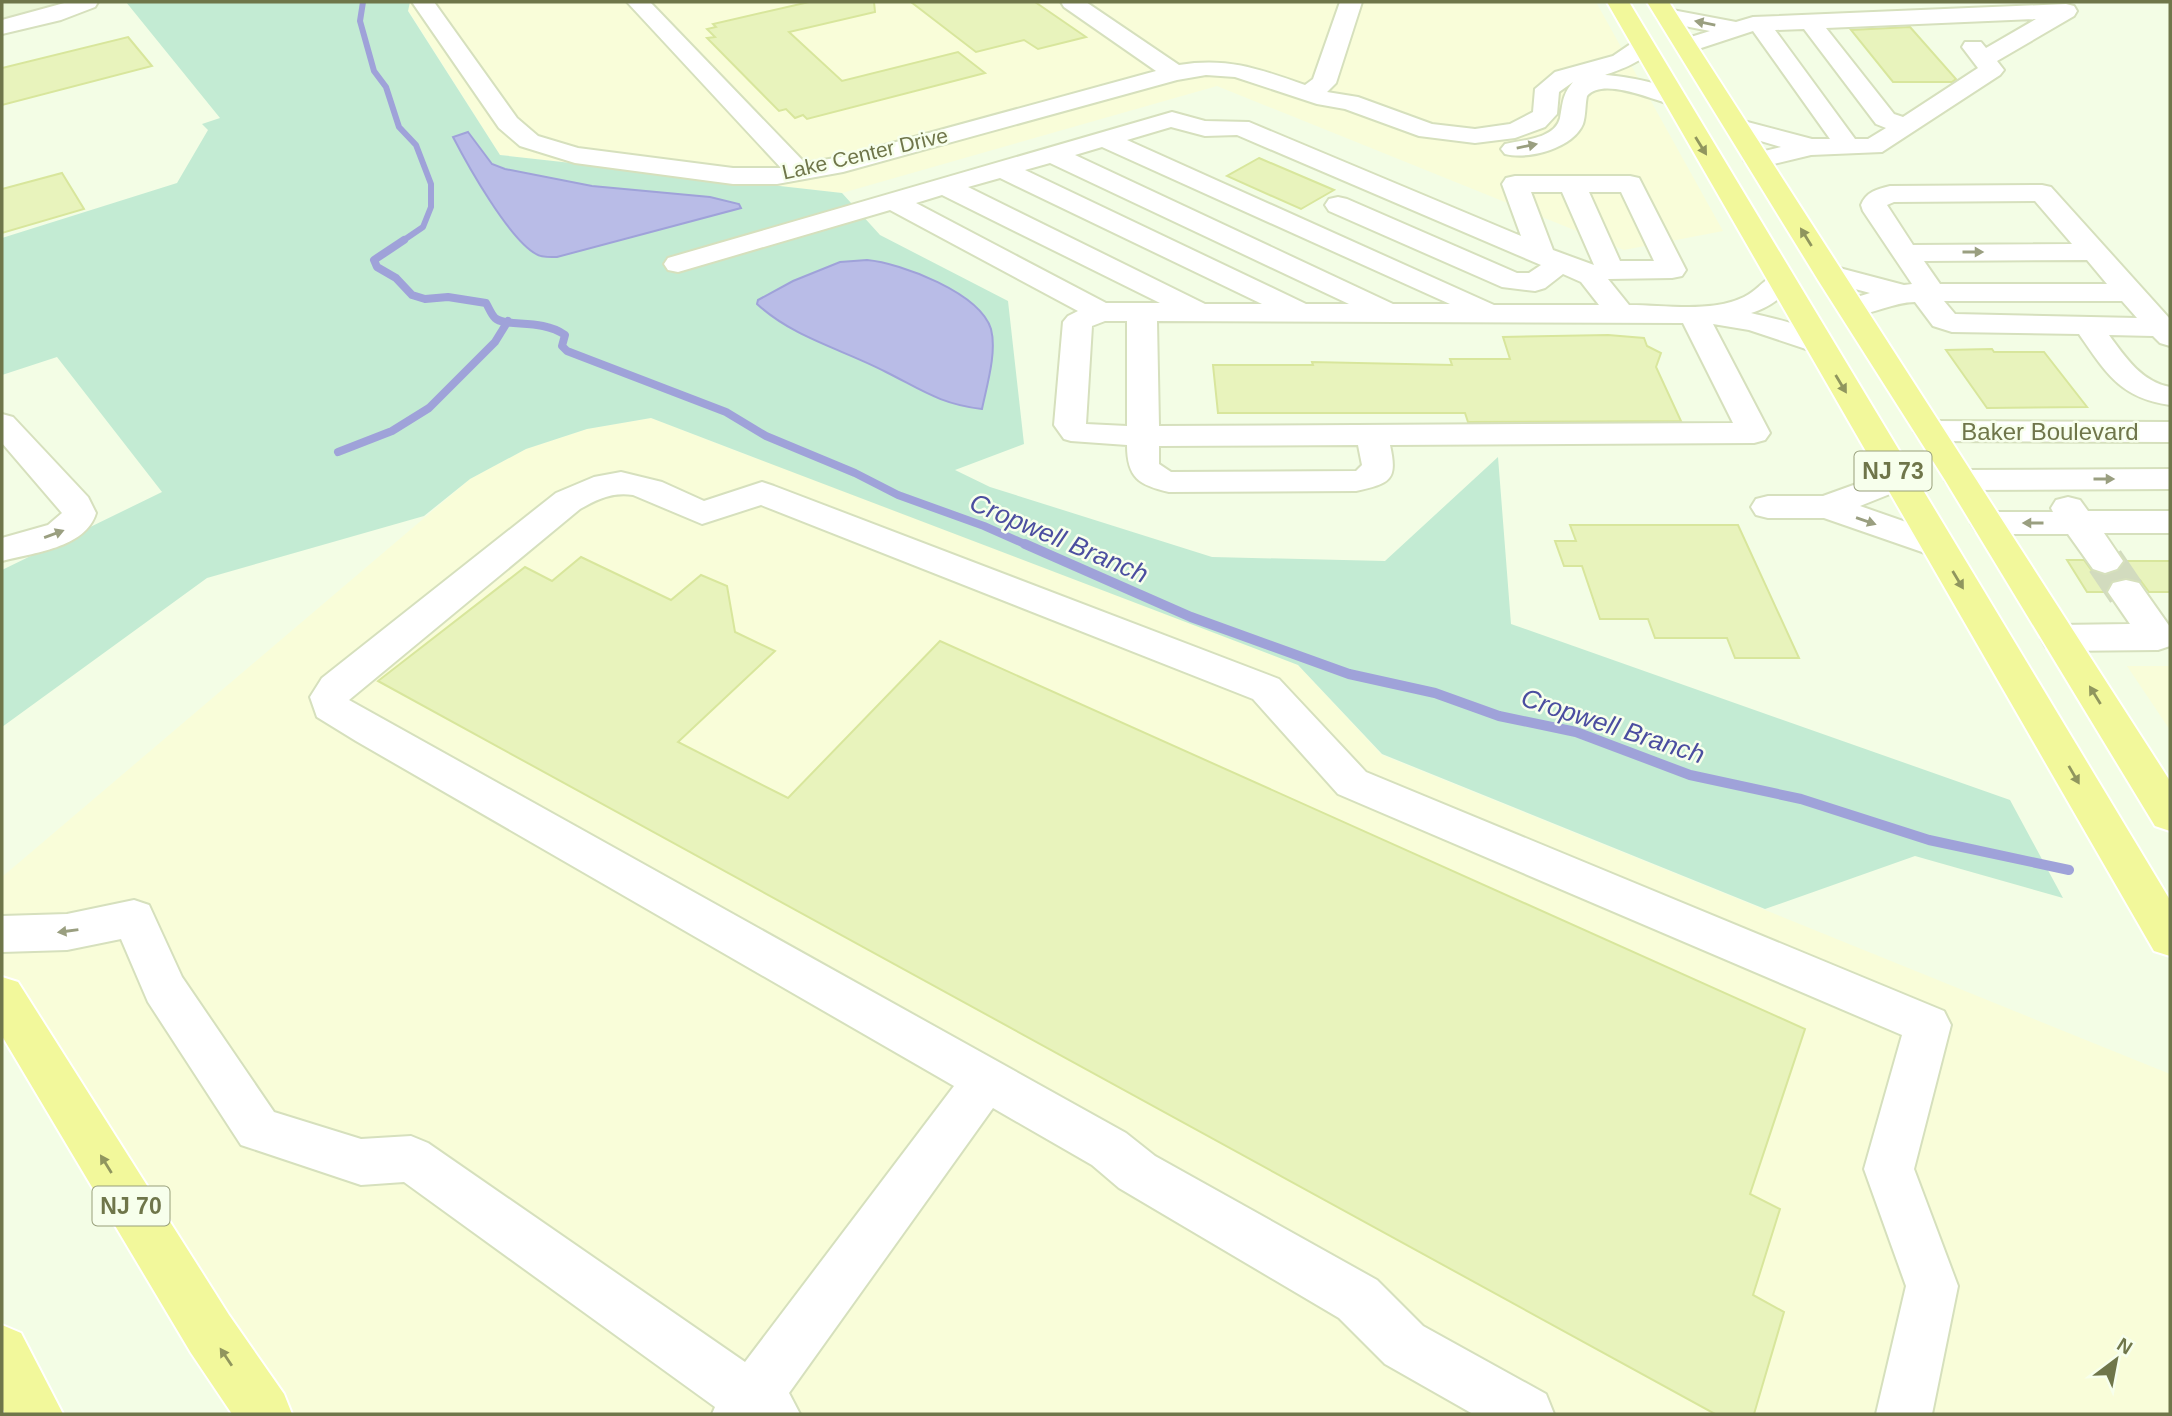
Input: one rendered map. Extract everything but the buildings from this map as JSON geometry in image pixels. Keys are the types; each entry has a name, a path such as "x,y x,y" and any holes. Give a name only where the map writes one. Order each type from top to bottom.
{"highway":[{"name":"NJ 73","path":"1618,2 2168,940"},
{"name":"NJ 73","path":"1663,9 2168,809"},
{"path":"1789,294 1832,324 1907,448 1923,463 1962,480"},
{"name":"NJ 70","path":"2,996 210,1334 264,1414"},
{"path":"2,1352 34,1414"}],"street":[{"path":"2,27 52,15 87,2"},
{"name":"Lake Center Drive","path":"423,2 508,123 529,141 575,155 733,176 800,173 843,164 1175,73 1206,68 1238,70 1316,96 1349,102 1428,131 1475,136 1503,134 1527,127 1541,118 1546,109 1547,89 1557,80 1614,64 1643,46"},
{"path":"638,2 800,173"},
{"path":"1072,2 1175,73"},
{"path":"1316,96 1324,83 1351,2"},
{"path":"1663,9 1748,27 1847,147"},
{"path":"1686,46 1748,27 2066,11 1983,59"},
{"path":"1757,160 1811,147 1873,147 1992,70 1947,16"},
{"path":"1810,22 1885,119 1906,126"},
{"name":"Lake Center Drive","path":"1316,96 1330,108 1414,141 1464,150 1505,150 1542,144 1563,134 1571,125 1575,96 1589,86 1611,82 1638,85 1673,99"},
{"path":"678,264 1172,119 1199,129 1240,127 1551,259 1601,273 1672,270 1630,184 1515,184 1551,259"},
{"path":"1152,125 1220,154"},
{"path":"1736,126 1811,147"},
{"path":"1104,139 1496,314"},
{"path":"1051,155 1392,313"},
{"path":"1002,169 1305,313"},
{"path":"1301,227 1374,184"},
{"path":"1572,184 1601,273 1621,314"},
{"path":"945,186 1201,313"},
{"path":"2042,193 2166,332 1952,323 1943,320 1919,293 1904,253 1874,205 1890,194 2042,193"},
{"path":"893,201 1101,312"},
{"path":"1338,205 1520,283 1535,282 1551,259"},
{"path":"1904,253 2094,252"},
{"path":"1828,272 1919,293"},
{"path":"1851,308 1919,293 2130,292"},
{"path":"1702,315 1789,294"},
{"path":"1702,315 1754,433 1143,436 1082,434 1072,429 1078,322 1101,312 1702,315 1763,323 1818,344"},
{"path":"1142,312 1143,464 1147,472 1169,482 1356,481 1377,473 1372,436"},
{"path":"2088,327 2134,386 2146,393 2170,396"},
{"path":"2,425 68,496 79,513 77,520 60,533 2,550"},
{"name":"Baker Boulevard","path":"1930,431 2170,432"},
{"path":"1827,508 1898,479"},
{"name":"Baker Boulevard","path":"1962,480 2170,479"},
{"path":"2048,480 2105,561"},
{"path":"1526,1414 1404,1345 1359,1299 1137,1172 1109,1149 339,713 331,707 329,697 335,688 568,501 591,487 610,482 628,483 651,490 702,513 762,493 1266,689 1352,783 1928,1025 1889,1169 1932,1286 1904,1414"},
{"path":"1768,507 1827,508 1937,545"},
{"path":"1988,523 2170,522"},
{"path":"2059,638 2158,637 2126,592"},
{"path":"2,934 67,932 134,918 164,988 258,1129 361,1161 411,1159 755,1409 987,1079"}],"shaded area":[{"path":"2,2 73,2 2,19"},
{"path":"126,2 410,2 408,11 500,155 842,193 880,235 1008,301 1024,444 955,470 990,487 1212,557 1385,561 1498,457 1511,624 2010,800 2063,898 1915,856 1765,909 1382,754 1298,665 651,418 587,429 526,449 470,479 424,516 207,578 2,727 2,570 162,492 57,357 2,375 2,238 177,183 208,130 202,124 220,118"},
{"path":"410,2 1596,2 1723,231 1624,250 1217,86 842,193 500,155 408,10"},
{"path":"651,418 757,459 761,456 1298,665 1382,755 2170,1074 2170,1414 264,1414 210,1334 2,996 2,877 470,479 526,449 587,429"},
{"path":"2127,666 2170,666 2170,730"}],"water":[{"path":"468,132 492,164 505,169 592,186 710,197 739,204 741,208 557,257 541,256 525,246 514,233 468,165 453,137"},
{"path":"867,260 899,267 938,282 972,303 984,316 991,329 993,348 982,409 954,404 932,395 802,334 771,316 757,304 758,300 793,281 840,262"}],"waterway":[{"name":"Cropwell Branch","path":"363,2 360,21 374,71 386,87 399,127 416,145 431,184 431,207 423,227 401,242"},
{"name":"Cropwell Branch","path":"401,242 374,260 377,267 396,278 412,295 425,299 448,297 486,303 494,316 507,322"},
{"path":"338,452 392,431 429,408 495,342 507,322"},
{"name":"Cropwell Branch","path":"507,322 556,330 565,335 562,346 567,351 726,412 766,436 855,473 898,495 984,526 1029,546"},
{"name":"Cropwell Branch","path":"1025,544 1191,617 1349,674 1435,693 1499,716 1576,732 1690,775 1801,799 1929,840 2069,870"}],"tunnel":[{"path":"2105,561 2126,592"}]}
